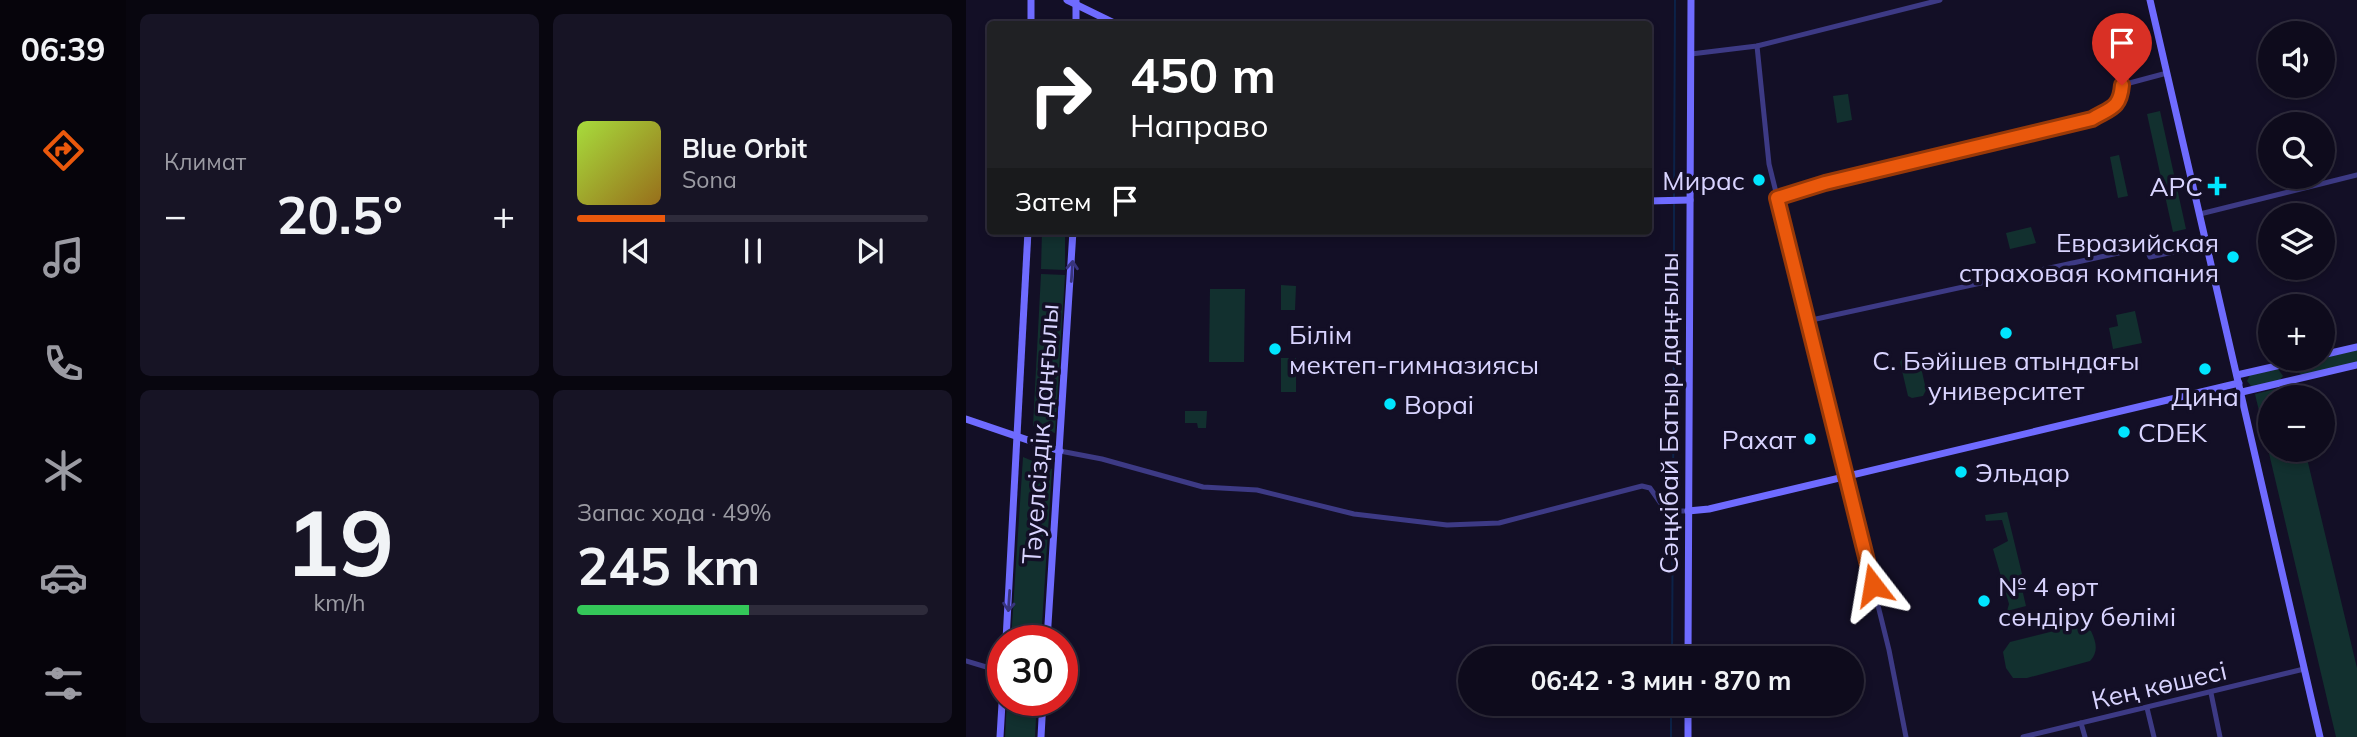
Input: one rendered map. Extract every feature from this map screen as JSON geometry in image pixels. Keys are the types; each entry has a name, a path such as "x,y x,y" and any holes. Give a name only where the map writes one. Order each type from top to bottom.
{"street":[{"path":"1031,0 1031,21"},
{"path":"1067,0 1076,2 1111,21"},
{"name":"Сәңкібай Батыр даңғылы","path":"1688,646 1683,511 1690,200 1691,0"},
{"path":"1691,54 1757,46 1940,0"},
{"path":"2150,0 2320,737"},
{"path":"1076,2 1076,21"},
{"path":"1757,46 1761,111 1777,198 1889,650 1906,737"},
{"path":"1777,198 1825,183 2092,119 2114,110 2119,102 2122,85 2167,73"},
{"path":"2200,214 2357,175"},
{"path":"1652,201 1690,200"},
{"name":"Тәуелсіздік даңғылы","path":"1007,625 1028,235"},
{"name":"Тәуелсіздік даңғылы","path":"1048,625 1073,235"},
{"path":"1807,321 2146,247 2150,257 2207,245"},
{"path":"2335,352 2357,347"},
{"path":"2242,392 2357,365"},
{"path":"966,419 1059,452 1102,459 1203,487 1257,490 1354,514 1447,525 1499,523 1642,486 1650,488 1660,506 1670,512 1709,509 2266,371"},
{"path":"966,661 987,667"},
{"name":"Кең көшесі","path":"2023,737 2304,669"},
{"path":"2211,693 2220,737"},
{"path":"2147,708 2154,737"},
{"path":"1000,737 1001,716"},
{"path":"1041,737 1042,716"},
{"path":"1688,716 1688,737"},
{"path":"2081,723 2085,737"}],"green space":[{"path":"1848,94 1852,120 1837,123 1833,96"},
{"path":"2160,111 2186,229 2173,232 2147,114"},
{"path":"2119,155 2128,196 2118,198 2110,157"},
{"path":"2031,227 2036,243 2010,249 2006,233"},
{"path":"1042,235 1065,235 1065,270 1041,269"},
{"path":"1041,274 1065,275 1055,433 1033,426"},
{"path":"1281,285 1296,286 1295,310 1281,310"},
{"path":"1210,289 1245,289 1244,362 1209,362"},
{"path":"2135,311 2142,343 2113,349 2109,328 2118,326 2116,315"},
{"path":"2357,350 2357,362 2335,367 2335,355"},
{"path":"1913,355 1919,358 1926,390 1923,396 1912,398 1908,396 1900,362 1903,357"},
{"path":"1281,358 1296,358 1296,392 1281,392"},
{"path":"2279,371 2283,376 2280,380 2252,387 2247,381 2250,375"},
{"path":"2298,371 2319,371 2302,375"},
{"path":"1185,411 1207,411 1206,428 1198,428 1197,423 1185,423"},
{"path":"1023,457 1052,469 1042,625 1012,625"},
{"path":"2271,462 2308,462 2357,668 2357,737 2336,737"},
{"path":"2007,512 2022,574 2019,576 2026,606 2007,611 2009,604 1993,549 2008,541 2002,520 1986,521 1985,515"},
{"path":"2078,625 2091,631 2094,639 2096,650 2090,661 2027,678 2013,678 2006,668 2003,652 2010,642"},
{"path":"1006,716 1036,716 1035,737 1005,737"}],"waterway":[{"path":"1674,199 1675,0"},
{"path":"1674,204 1674,305"},
{"path":"1672,646 1674,330"},
{"path":"1671,716 1671,737"}],"place":[{"name":"Мирас","path":"1759,180"},
{"name":"АРС","path":"2217,186"},
{"name":"Евразийская страховая компания","path":"2233,257"},
{"name":"С. Бәйішев атындағы университет","path":"2006,333"},
{"name":"Білім мектеп-гимназиясы","path":"1275,349"},
{"name":"Дина","path":"2205,369"},
{"name":"Bopai","path":"1390,404"},
{"name":"CDEK","path":"2124,432"},
{"name":"Рахат","path":"1810,439"},
{"name":"Эльдар","path":"1961,472"},
{"name":"№ 4 өрт сөндіру бөлімі","path":"1984,601"}],"route":[{"path":"1873,585 1777,198 1825,183 2092,119 2114,110 2119,102 2122,85"}]}
